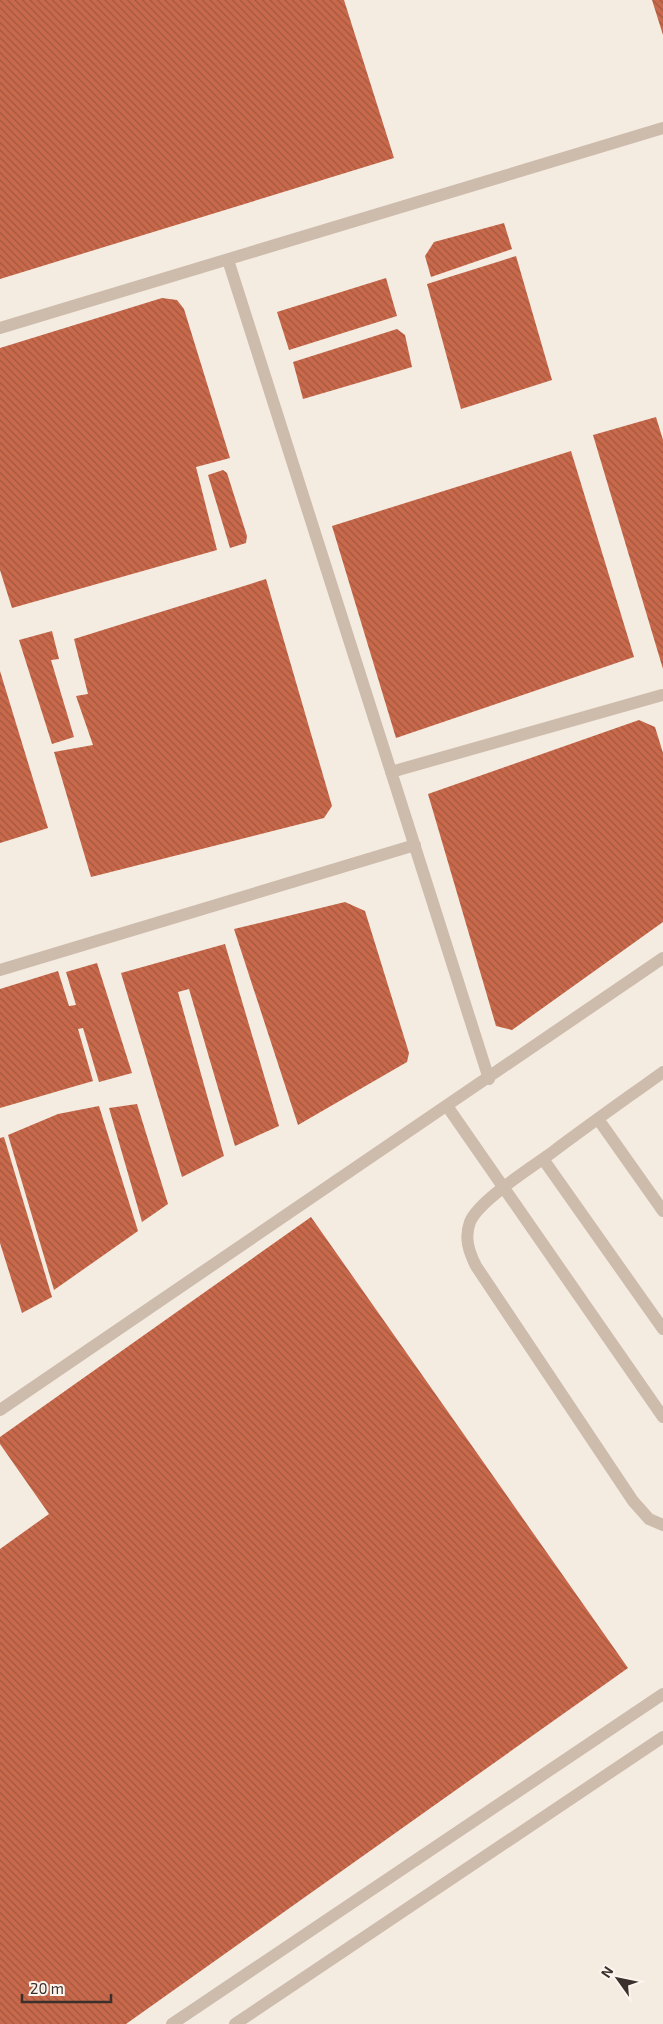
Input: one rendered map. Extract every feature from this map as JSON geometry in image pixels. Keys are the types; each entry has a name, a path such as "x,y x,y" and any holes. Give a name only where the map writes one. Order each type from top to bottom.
{"street":[{"path":"0,328 663,128"},
{"path":"228,260 489,1079"},
{"path":"391,772 662,695"},
{"path":"0,970 415,845"},
{"path":"0,1410 489,1079 663,958"},
{"path":"663,1072 505,1186 480,1208 470,1221 467,1235 469,1252 476,1266 633,1501 649,1519 663,1525"},
{"path":"447,1106 505,1186 663,1417"},
{"path":"598,1118 663,1212"},
{"path":"543,1159 663,1328"},
{"path":"172,2024 663,1694"},
{"path":"235,2024 663,1737"}],"building":[{"path":"0,0 344,0 394,158 0,279"},
{"path":"652,0 663,0 663,35"},
{"path":"504,223 512,249 431,277 425,256 434,242"},
{"path":"516,256 552,380 461,409 427,284"},
{"path":"386,278 397,316 289,350 277,312"},
{"path":"162,298 177,300 184,309 230,458 196,467 217,550 12,608 0,570 0,348"},
{"path":"397,329 405,335 412,367 303,399 293,362"},
{"path":"656,417 663,440 663,669 593,435"},
{"path":"571,451 634,657 396,738 332,526"},
{"path":"223,470 227,473 247,536 246,543 230,548 208,475"},
{"path":"266,579 332,806 324,818 91,877 54,752 93,745 76,696 88,694 74,639"},
{"path":"52,631 59,659 51,660 74,737 52,744 19,640"},
{"path":"0,671 48,828 0,843"},
{"path":"639,720 655,727 663,753 663,922 512,1030 496,1026 428,794"},
{"path":"345,902 365,911 409,1053 407,1062 298,1125 234,929"},
{"path":"225,944 279,1126 235,1146 189,989 178,992 224,1156 182,1177 121,973"},
{"path":"97,963 132,1073 99,1082 83,1028 78,1029 93,1081 0,1108 0,989 58,971 69,1006 76,1005 66,972"},
{"path":"137,1104 168,1204 142,1222 109,1108"},
{"path":"99,1106 138,1231 54,1290 8,1135 58,1114"},
{"path":"4,1137 52,1297 22,1313 0,1243 0,1138"},
{"path":"311,1217 628,1668 126,2024 0,2024 0,1549 49,1514 0,1444 0,1437"}]}
